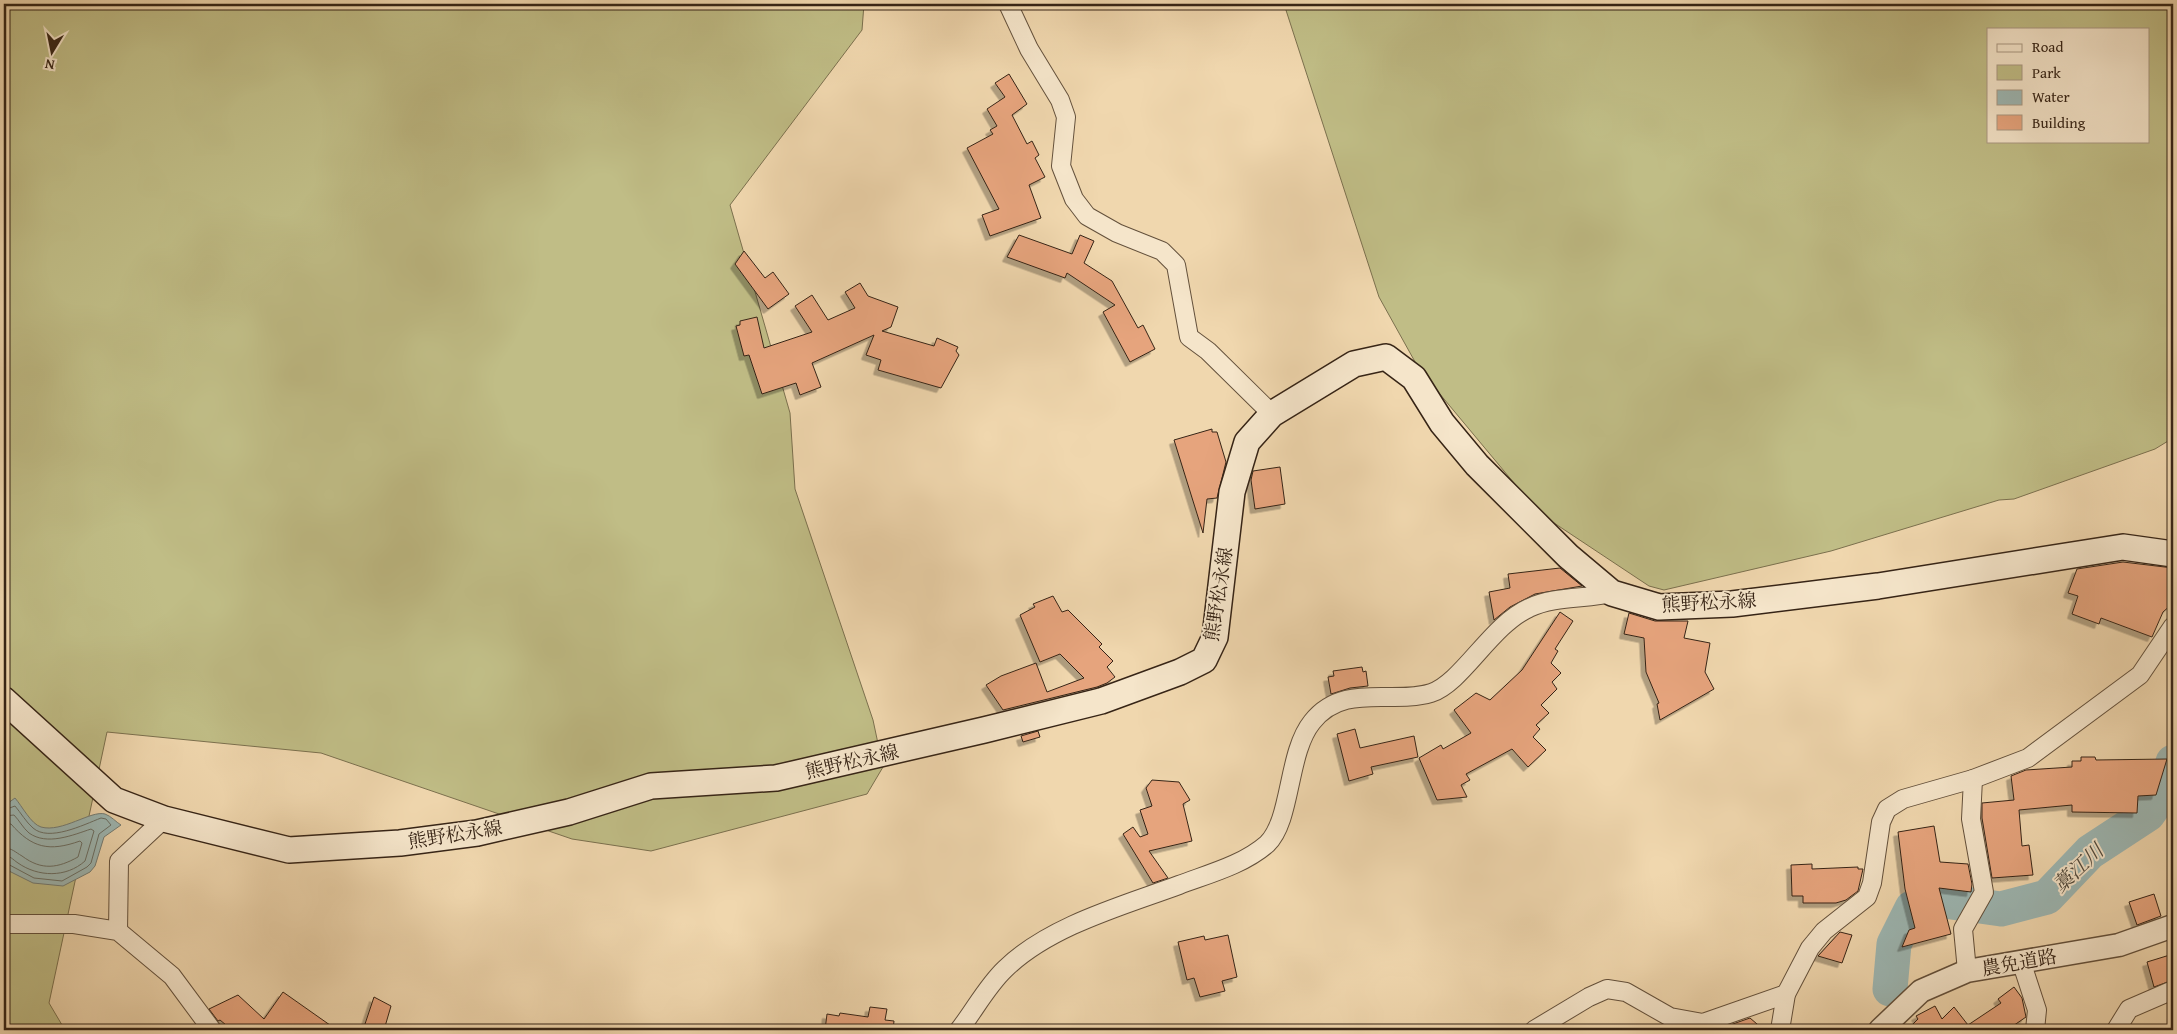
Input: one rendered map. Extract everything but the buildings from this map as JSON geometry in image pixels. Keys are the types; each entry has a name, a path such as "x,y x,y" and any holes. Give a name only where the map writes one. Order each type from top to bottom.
{"main road":[{"name":"熊野松永線","path":"4,700 114,800 164,819 289,850 400,843 477,833 569,812 651,786 776,778 1101,701 1180,672 1204,660 1215,637 1232,492 1248,442 1272,414 1354,364 1386,357 1414,378 1442,423 1477,465 1568,556 1612,593 1659,607 1732,604 1878,586 2123,547 2173,554"}],"street":[{"path":"1008,4 1029,49 1060,100 1066,117 1061,166 1074,199 1087,216 1117,233 1162,252 1176,265 1188,337 1208,351 1272,414"},
{"path":"959,1030 1004,970 1032,946 1098,916 1239,862 1268,843 1281,818 1297,753 1311,723 1326,707 1352,699 1432,693 1450,681 1496,631 1529,608 1560,600 1612,593"},
{"path":"1780,1030 1786,994 1810,948 1824,931 1867,897 1874,874 1880,822 1887,809 1903,799 1973,779 2028,758 2140,675 2173,626"},
{"path":"1967,971 1963,930 1984,892 1971,819 1973,779"},
{"path":"118,931 119,861 164,819"},
{"path":"4,924 74,924 118,931 172,976 212,1030"},
{"name":"農免道路","path":"1880,1030 1921,991 1967,971 2119,945 2173,926"},
{"path":"2021,961 2037,1010 2035,1030"},
{"path":"1534,1030 1589,997 1607,989 1626,992 1670,1017 1703,1022 1786,994"},
{"path":"2116,1030 2129,1009 2173,990"}],"green space":[{"path":"4,4 864,4 862,30 730,205 790,413 795,489 873,720 883,767 867,794 651,851 572,839 321,753 107,732 49,1003 65,1030 4,1030"},
{"path":"1284,4 2173,4 2173,438 2155,449 2014,499 1999,500 1831,551 1664,590 1649,586 1539,513 1419,369 1379,297"}],"water":[{"path":"15,798 30,819 41,827 58,827 99,814 107,815 121,825 104,837 95,866 90,872 63,886 33,883 7,870 4,859 4,806"}],"waterway":[{"name":"藁江川","path":"1890,989 1894,944 1912,908 1937,900 2001,909 2047,897 2090,852 2148,814 2163,793 2173,762"}]}
